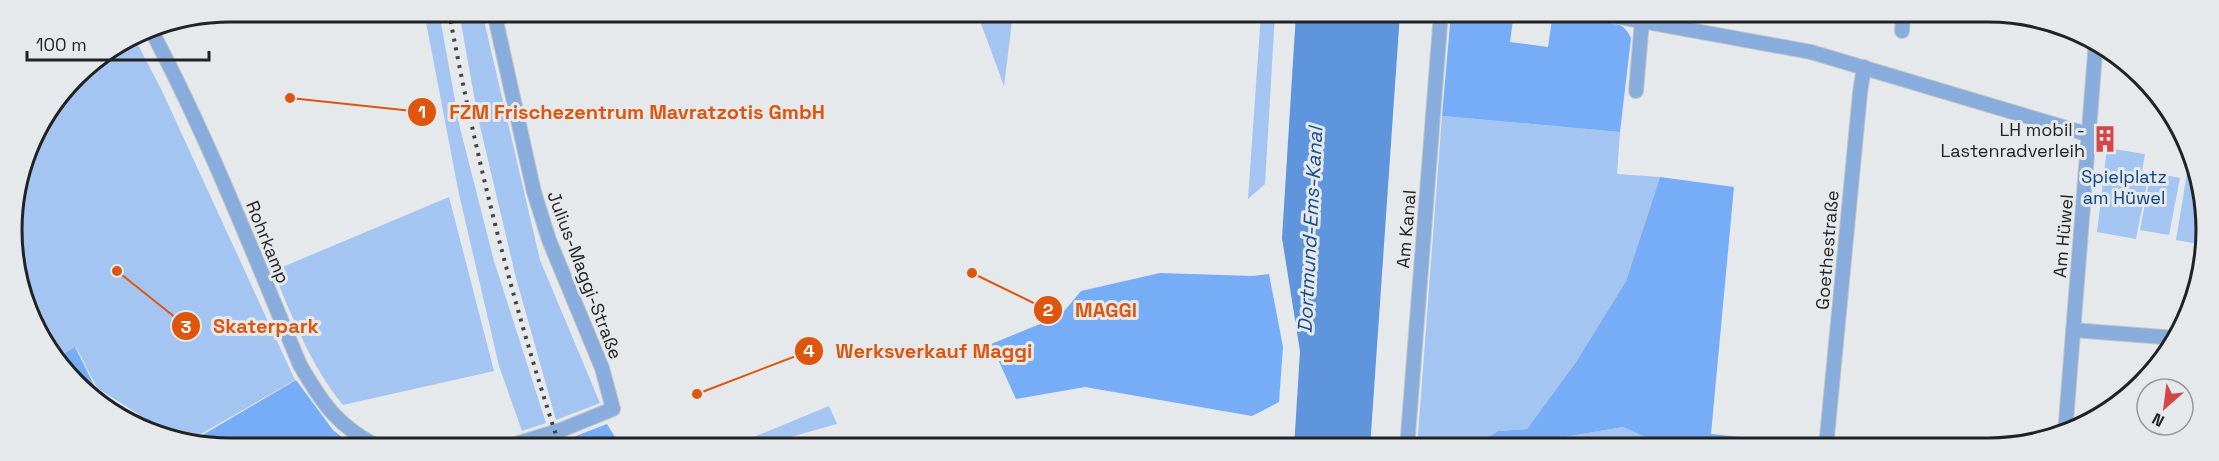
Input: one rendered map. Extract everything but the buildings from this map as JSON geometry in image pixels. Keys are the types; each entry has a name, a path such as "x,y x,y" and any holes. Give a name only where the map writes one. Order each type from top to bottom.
{"street":[{"name":"Am Kanal","path":"1408,438 1440,22"},
{"path":"1636,91 1642,22"},
{"path":"1648,22 1811,52 2090,135"},
{"path":"1902,31 1903,22"},
{"name":"Julius-Maggi-Straße","path":"496,23 534,192 549,240 602,368 613,409 540,438"},
{"name":"Rohrkamp","path":"155,37 179,82 216,164 300,365 316,394 340,423 361,438"},
{"name":"Am Hüwel","path":"2066,424 2095,52"},
{"name":"Goethestraße","path":"1827,438 1864,67"},
{"path":"2073,330 2167,337"}],"green space":[{"path":"1260,22 1274,22 1265,184 1248,199"},
{"path":"426,23 441,23 460,128 494,261 546,423 522,431 499,366 459,194"},
{"path":"461,23 485,23 540,260 600,403 556,420 516,278 478,118"},
{"path":"981,23 1012,23 1004,86"},
{"path":"138,44 162,91 295,380 197,436 154,424 97,388 76,347 64,354 50,334 34,297 24,258 23,217 26,190 38,151 50,126 74,93 93,74"},
{"path":"1442,116 1620,132 1617,174 1660,177 1626,281 1576,362 1527,429 1498,431 1487,438 1418,438"},
{"name":"Spielplatz am Hüwel","path":"2107,148 2145,154 2142,171 2149,173 2136,239 2097,232"},
{"path":"2187,171 2193,190 2196,244 2176,240"},
{"path":"2151,172 2180,178 2169,235 2140,230"},
{"path":"449,197 494,371 343,405 331,390 312,357 295,324 273,271"},
{"path":"829,406 837,424 787,438 752,438"},
{"path":"1623,427 1647,438 1559,438"}],"shaded area":[{"path":"1450,22 1513,22 1510,42 1548,47 1552,22 1613,22 1623,27 1631,38 1620,132 1442,116"},
{"path":"1660,177 1734,187 1711,434 1750,438 1647,438 1623,427 1559,438 1487,438 1498,431 1527,429 1576,362 1626,281"},
{"path":"1160,273 1253,276 1269,274 1283,347 1279,402 1252,416 1085,387 1016,399 991,344 1060,316 1081,291"},
{"path":"75,347 96,389 74,368 64,354"},
{"path":"296,380 333,430 343,438 230,438 200,437"},
{"path":"607,424 616,438 571,438"}],"water":[{"name":"Dortmund-Ems-Kanal","path":"1295,22 1399,22 1371,438 1295,438 1300,351 1282,238"}],"railway":[{"path":"451,23 471,122 497,232 557,438"}],"place":[{"name":"FZM Frischezentrum Mavratzotis GmbH","path":"290,98"},
{"name":"LH mobil - Lastenradverleih","path":"2105,139"},
{"name":"Skaterpark","path":"117,271"},
{"name":"MAGGI","path":"972,273"},
{"name":"Werksverkauf Maggi","path":"697,394"}]}
